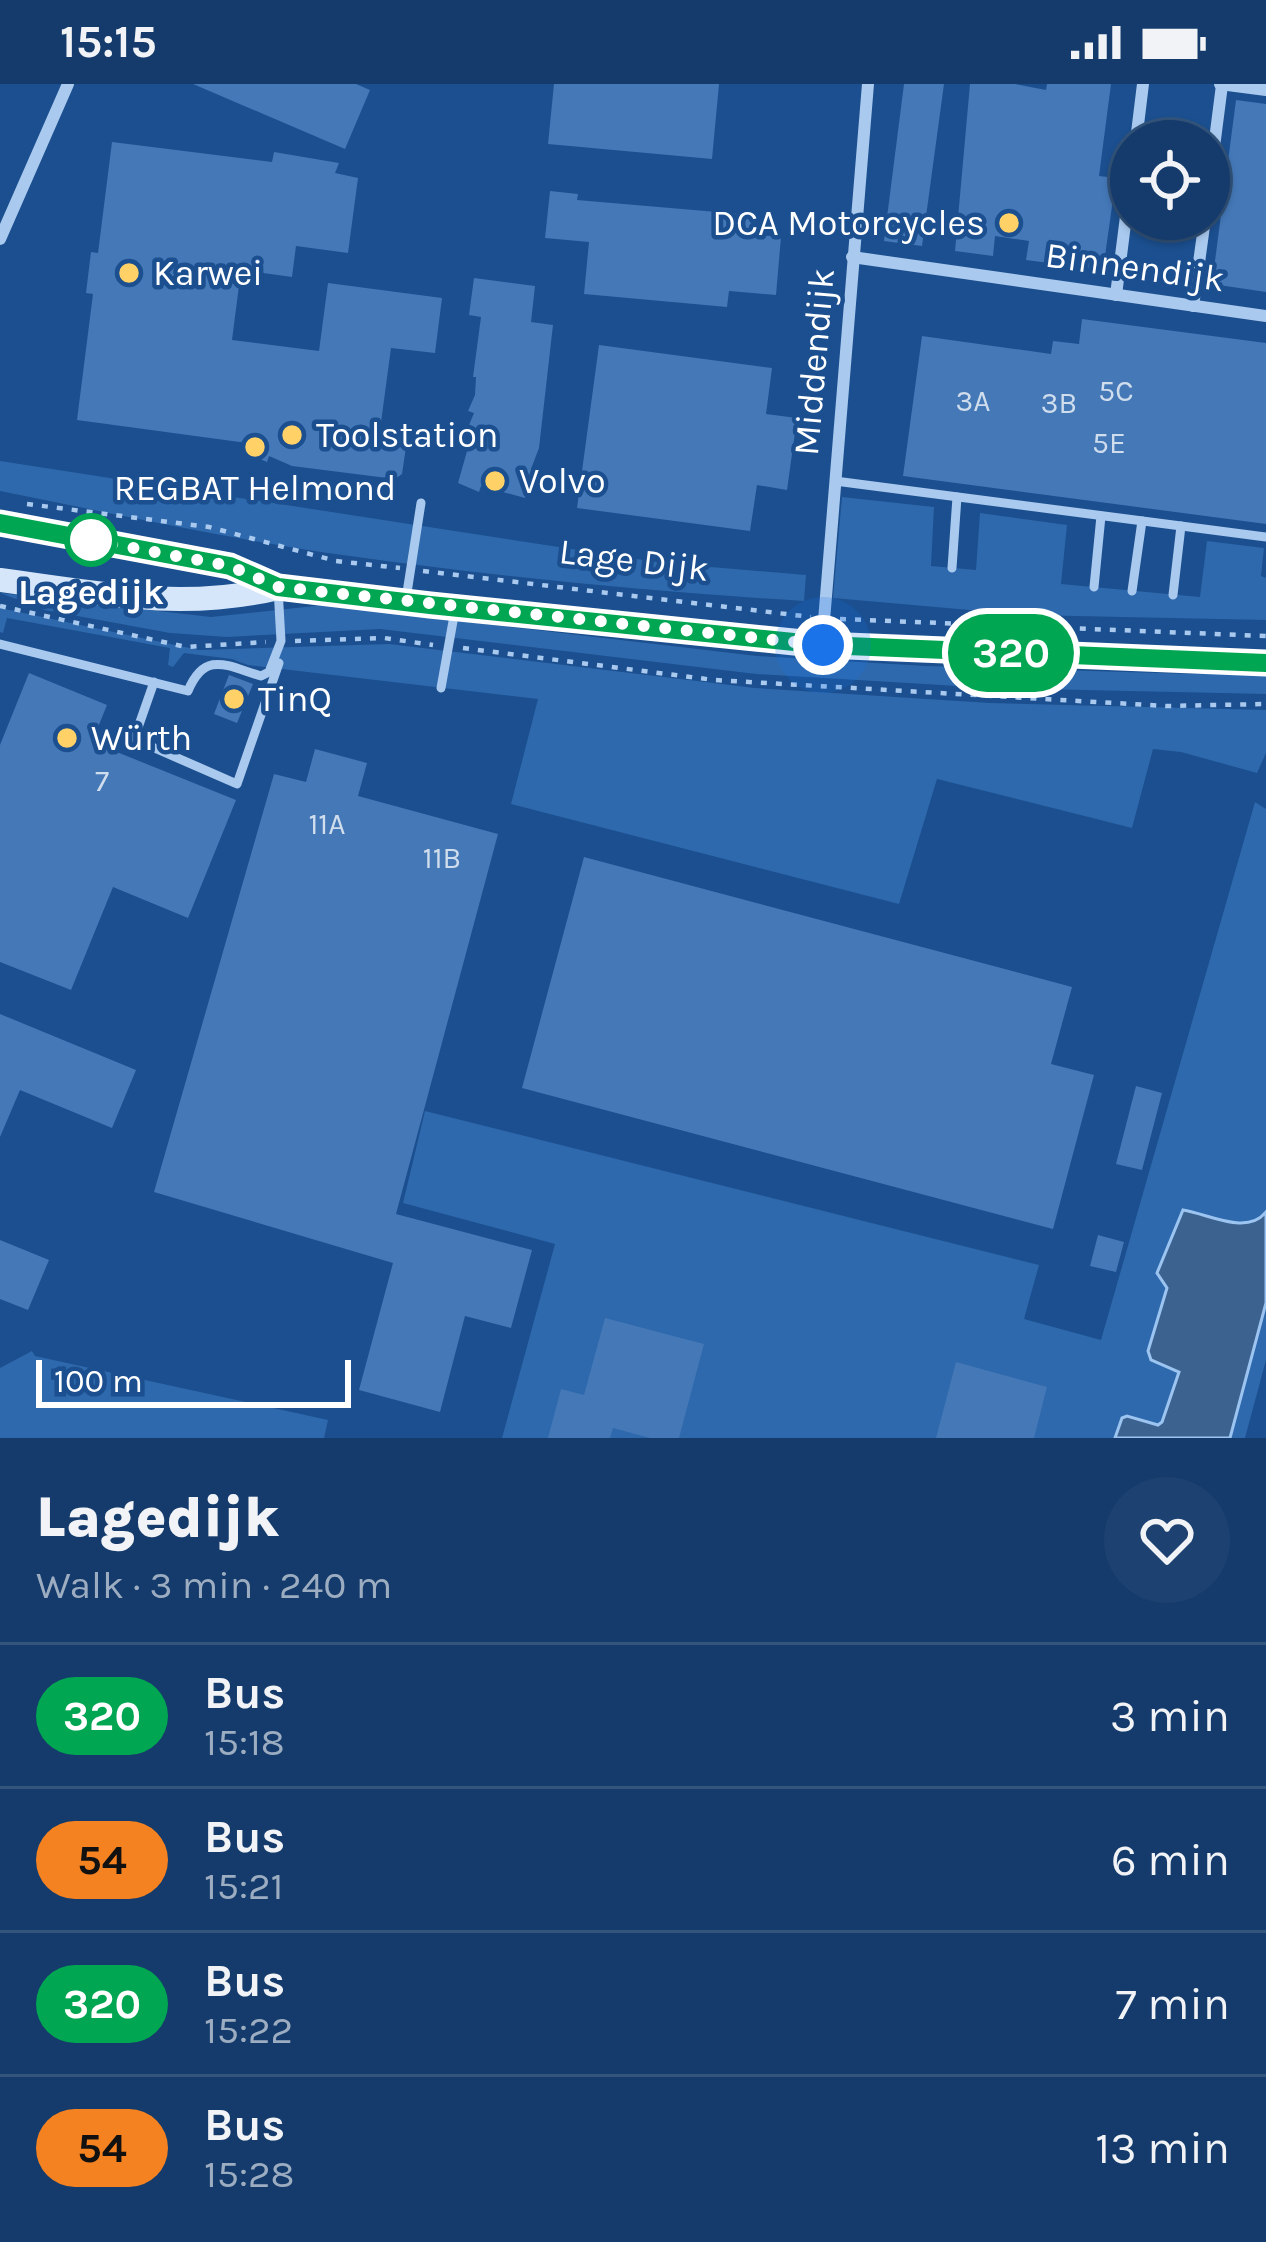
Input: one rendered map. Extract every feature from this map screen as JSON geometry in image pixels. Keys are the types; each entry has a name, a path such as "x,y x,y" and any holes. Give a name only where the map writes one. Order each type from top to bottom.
{"main road":[{"name":"Lage Dijk","path":"4,512 230,566 278,587 823,645 1266,663"},
{"name":"Lage Dijk","path":"0,580 184,602 241,597 278,587"}],"street":[{"path":"0,239 68,84"},
{"name":"Middendijk","path":"823,645 868,84"},
{"path":"1139,120 1143,84"},
{"path":"1216,120 1220,84 1266,90"},
{"path":"1116,295 1123,240"},
{"path":"1193,306 1201,240"},
{"name":"Binnendijk","path":"853,257 1266,316"}],"lane":[{"path":"835,481 1266,538"},
{"path":"952,568 957,497"},
{"path":"406,602 421,503"},
{"path":"1094,587 1101,516"},
{"path":"1132,591 1142,521"},
{"path":"1173,595 1181,526"},
{"path":"154,682 134,740 237,784 284,641 278,587"},
{"path":"441,688 455,608"},
{"path":"0,644 188,692 196,673 208,665 266,675 284,641"}],"path":[{"name":"Lage Dijk","path":"4,512 209,527 336,561 824,618 1266,636"},
{"path":"0,607 186,647 384,638 714,680 1166,706 1266,704"}],"shaded area":[{"path":"0,461 663,563 806,575 804,601 520,577 262,542 0,491"},
{"path":"842,497 934,507 931,566 976,570 980,513 1067,525 1061,584 1200,597 1207,541 1264,548 1261,576 1266,578 1266,620 1028,615 833,598"},
{"path":"0,593 211,617 324,605 757,656 926,666 1266,672 1266,694 991,688 756,674 380,629 227,637 170,633 45,610"},
{"path":"0,608 199,650 389,644 755,688 990,703 1266,710 1266,753 1257,773 1153,749 1132,828 937,779 899,904 511,804 538,699 248,665 184,653 173,667 168,665 170,648 7,618 0,632"},
{"path":"1255,802 1266,809 1266,1212 1238,1223 1183,1210 1157,1273 1167,1288 1150,1341 1151,1360 1180,1372 1162,1422 1122,1418 1115,1438 502,1438 555,1244 403,1203 425,1111 1039,1265 1024,1319 1101,1340"},
{"path":"1183,1210 1238,1223 1266,1212 1266,1303 1230,1438 1115,1438 1127,1416 1158,1425 1162,1422 1179,1372 1151,1360 1148,1351 1167,1288 1157,1273"},
{"path":"1266,1303 1266,1360 1245,1438 1230,1438"},
{"path":"32,1351 35,1356 328,1420 324,1438 0,1438 0,1368"}],"building":[{"path":"193,84 356,84 370,90 345,149"},
{"path":"554,84 719,84 712,159 548,144"},
{"path":"904,84 944,84 922,246 884,241"},
{"path":"970,84 1046,90 1047,84 1111,84 1099,176 1110,177 1103,270 1026,260 1029,241 995,236 993,256 955,251"},
{"path":"1236,100 1266,104 1266,292 1212,284 1218,240 1230,240 1230,146"},
{"path":"112,142 272,162 274,152 339,163 335,173 358,178 348,253 296,246 292,277 241,270 232,340 319,351 328,283 442,298 435,353 391,348 380,430 401,433 407,440 402,474 395,479 292,466 269,456 267,462 243,452 247,443 77,420 93,294 86,293 91,252 98,253"},
{"path":"550,191 578,194 577,200 752,215 750,234 781,237 776,295 729,291 727,307 584,294 589,242 545,238"},
{"path":"474,278 535,286 531,322 553,325 539,448 531,469 536,471 525,498 481,486 479,492 458,483 471,437 465,435 474,413 468,411 475,395 481,317 469,315"},
{"path":"1082,319 1266,343 1266,524 903,476 922,336 1051,354 1053,341 1079,344"},
{"path":"599,345 772,368 766,414 797,418 787,490 757,485 750,531 577,508"},
{"path":"29,673 107,705 92,742 236,800 188,918 113,887 71,990 0,962 0,745"},
{"path":"229,675 253,684 237,723 214,714"},
{"path":"315,749 367,763 358,796 498,834 396,1214 532,1250 511,1328 465,1316 440,1412 359,1390 393,1263 154,1192 274,774 306,782"},
{"path":"584,857 1072,987 1051,1064 1094,1075 1053,1229 522,1088"},
{"path":"0,1014 136,1070 112,1128 20,1090 0,1137"},
{"path":"1136,1086 1162,1093 1142,1170 1116,1164"},
{"path":"1098,1235 1124,1242 1116,1272 1090,1266"},
{"path":"0,1240 49,1260 28,1310 0,1299"},
{"path":"605,1318 704,1344 679,1438 650,1438 613,1428 610,1438 548,1438 561,1389 584,1395"},
{"path":"956,1362 1047,1387 1034,1438 936,1438"}],"bus line":[{"name":"320","path":"0,523 230,566 278,587 430,605 823,645 1266,663"}],"place":[{"name":"DCA Motorcycles","path":"1009,223"},
{"name":"Karwei","path":"129,273"},
{"name":"Toolstation","path":"292,435"},
{"name":"REGBAT Helmond","path":"255,447"},
{"name":"Volvo","path":"495,481"},
{"name":"Lagedijk","path":"91,540"},
{"name":"TinQ","path":"234,699"},
{"name":"Würth","path":"67,738"}],"route":[{"path":"91,540 230,566 278,587 823,645"}]}
